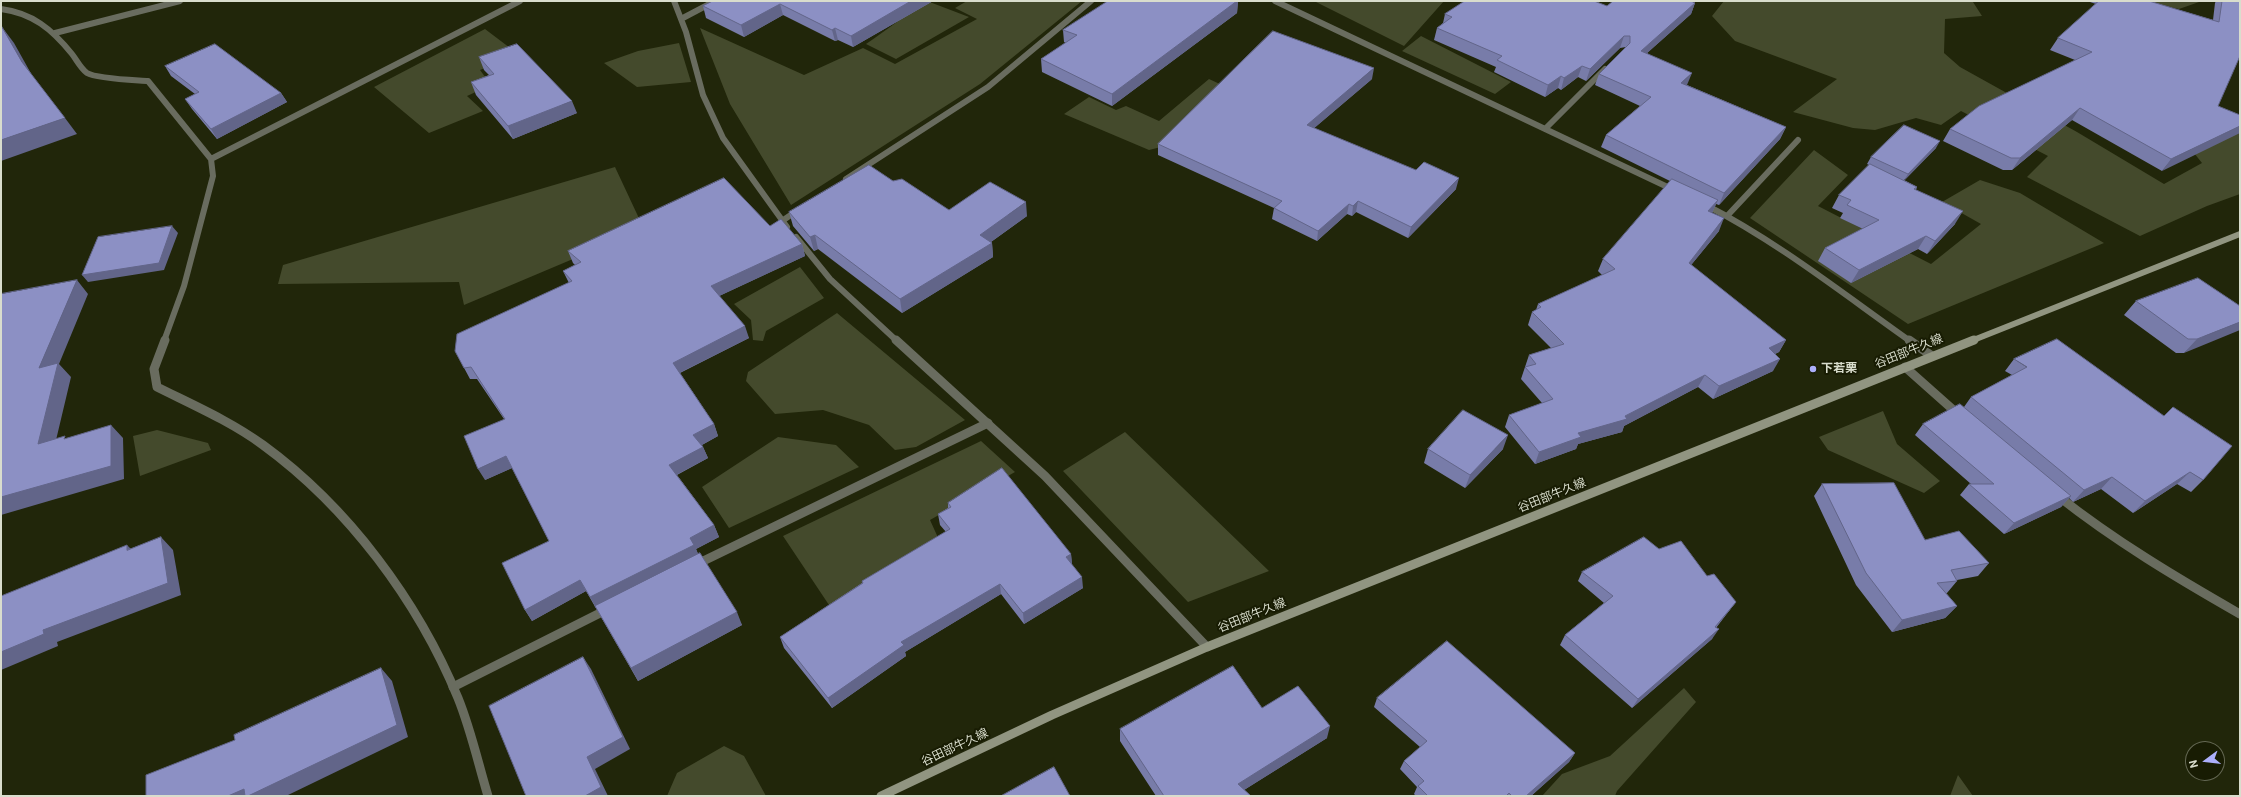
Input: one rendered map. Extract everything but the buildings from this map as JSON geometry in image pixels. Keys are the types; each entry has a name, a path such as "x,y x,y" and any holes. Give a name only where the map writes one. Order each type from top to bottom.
{"main road":[{"name":"谷田部牛久線","path":"881,796 1052,715 1207,647 2240,234"}],"street":[{"path":"55,33 180,1"},
{"path":"211,159 520,1"},
{"path":"674,1 681,19 703,95 723,138 782,221 830,279 1045,476 1207,647"},
{"path":"681,19 715,1"},
{"path":"842,182 988,87 1091,1"},
{"path":"1275,1 1685,196"},
{"path":"1,9 17,10 31,15 55,33 87,73 117,79 148,81 211,159 213,176 210,196 184,286 154,369 157,387 228,422 269,450 312,486 357,532 415,615 453,687 488,796"},
{"path":"1545,129 1612,62"},
{"path":"1728,215 1798,140"},
{"path":"1700,202 1728,215 1777,246 1932,356"},
{"path":"782,221 802,208"},
{"path":"1905,367 1968,423"},
{"path":"688,569 988,423"},
{"path":"2052,491 2093,525 2179,580 2240,614"},
{"path":"453,687 617,605"}],"green space":[{"path":"927,1 969,17 896,59 866,44 911,12"},
{"path":"967,1 1082,1 980,84 791,205 730,104 700,28 804,75 863,48 895,64 977,19 955,8"},
{"path":"1314,1 1444,1 1404,46"},
{"path":"1724,1 1973,2 1982,16 1945,19 1944,53 1960,67 2077,132 2164,184 2202,163 2186,143 2240,130 2240,194 2207,206 2140,236 2027,177 2048,156 1961,111 1941,125 1916,118 1875,130 1853,128 1793,112 1837,79 1735,41 1712,16"},
{"path":"2154,1 2202,1 2179,9 2153,4"},
{"path":"485,29 518,54 480,70 491,85 467,96 483,111 429,133 374,87"},
{"path":"1421,36 1511,82 1495,94 1402,51"},
{"path":"679,43 691,82 637,87 604,63 638,51"},
{"path":"1209,79 1248,97 1161,147 1149,150 1064,114 1089,97 1116,110 1126,106 1159,121"},
{"path":"1814,150 1848,175 1818,206 1931,264 1981,224 1942,202 1980,180 2020,193 2104,243 1908,324 1750,218"},
{"path":"615,167 644,229 464,305 459,282 278,284 283,265"},
{"path":"800,267 824,298 766,331 763,341 753,340 751,320 734,304"},
{"path":"837,313 965,420 916,447 895,450 869,425 823,410 775,414 746,381 748,372"},
{"path":"1883,411 1897,444 1940,481 1924,493 1828,450 1819,437"},
{"path":"157,430 208,443 211,450 140,476 133,436"},
{"path":"1125,432 1269,571 1188,602 1063,471"},
{"path":"778,437 836,445 859,467 729,528 702,487"},
{"path":"981,441 1015,472 930,520 940,542 831,608 783,536"},
{"path":"1684,688 1696,702 1617,791 1615,796 1542,796 1562,774 1610,756"},
{"path":"724,746 744,756 766,796 667,796 677,773"},
{"path":"1958,775 1973,796 1950,796"}],"place":[{"name":"下若栗","path":"1813,369"}]}
